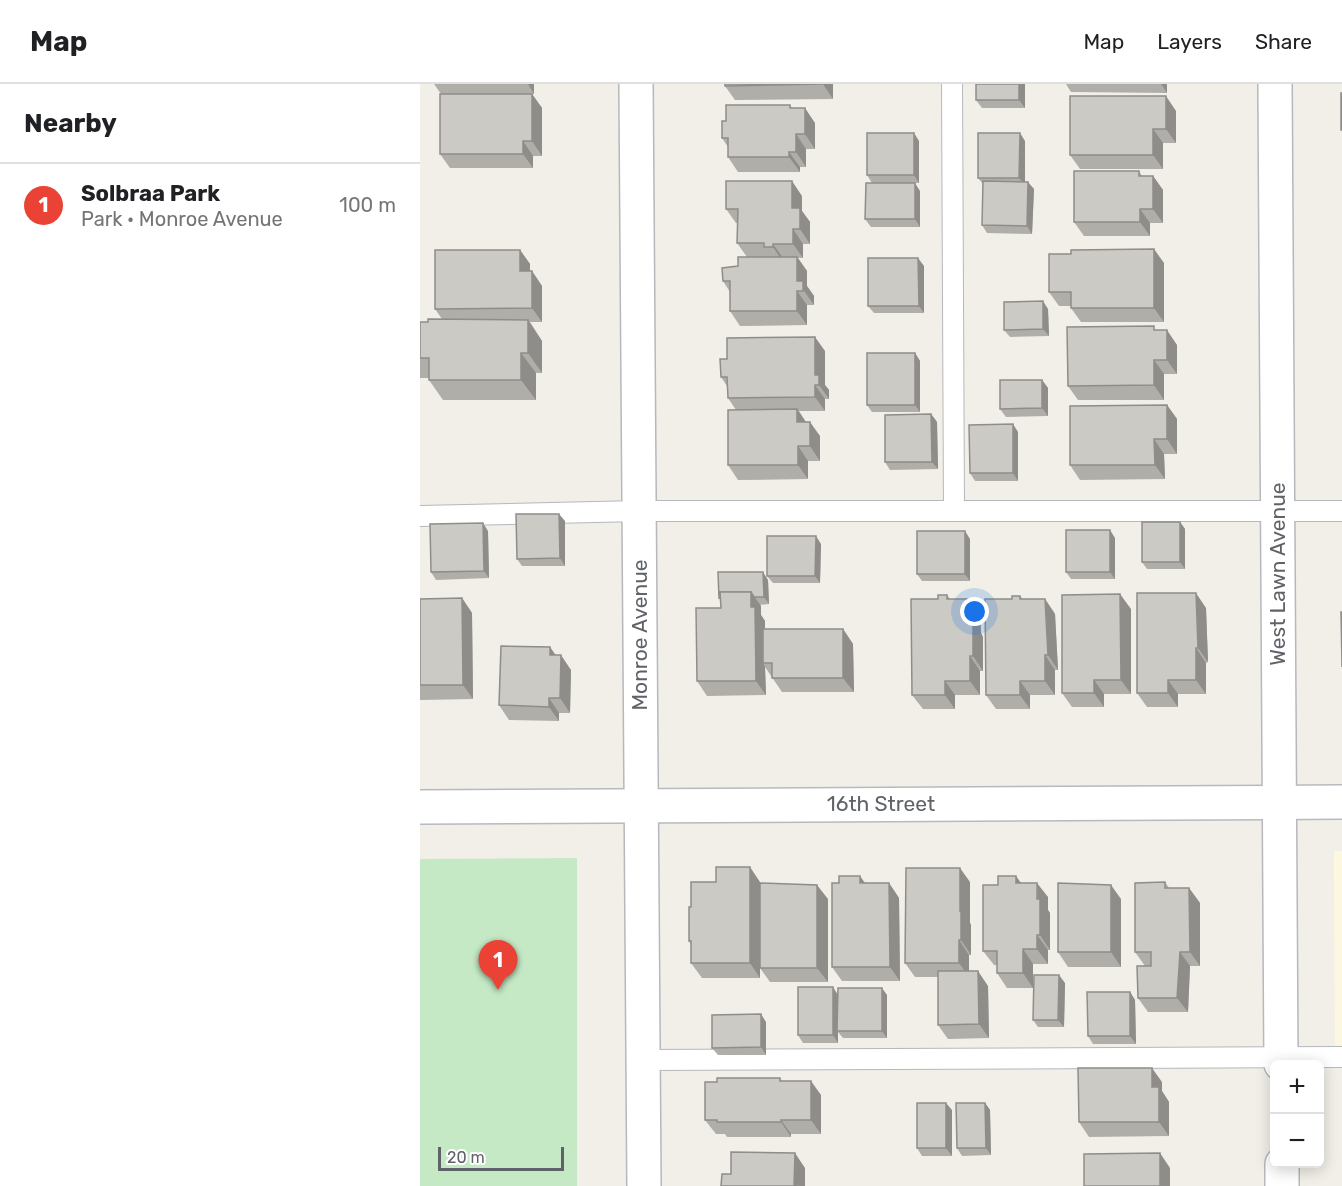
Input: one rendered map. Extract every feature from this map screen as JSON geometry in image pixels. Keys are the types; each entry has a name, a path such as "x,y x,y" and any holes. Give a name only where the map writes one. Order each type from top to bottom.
{"street":[{"name":"Monroe Avenue","path":"636,84 644,1186"},
{"name":"West Lawn Avenue","path":"1275,84 1281,1060"},
{"name":"16th Street","path":"420,807 1342,802"},
{"path":"1281,1168 1282,1186"}],"lane":[{"path":"952,84 954,511"},
{"path":"420,516 639,511 1342,511"},
{"path":"1296,1060 1342,1057"},
{"path":"643,1060 1270,1061"}],"shaded area":[{"path":"1334,851 1342,851 1342,1050 1335,1050"}],"green space":[{"path":"577,858 577,1186 420,1186 420,859"}],"building":[{"path":"725,84 823,84 725,86"},
{"path":"976,84 1019,84 1019,100 976,100"},
{"path":"1342,93 1342,130 1341,130"},
{"path":"440,94 532,94 532,141 523,141 523,154 440,154"},
{"path":"1070,96 1166,96 1166,129 1153,129 1153,155 1070,155"},
{"path":"726,105 790,105 790,108 805,108 805,134 796,134 796,152 789,152 789,157 728,157 728,138 722,138 722,121 726,121"},
{"path":"867,133 914,133 914,175 867,175"},
{"path":"978,133 1020,133 1019,178 978,178"},
{"path":"1074,171 1139,171 1139,176 1153,176 1153,209 1140,209 1140,222 1074,222"},
{"path":"726,181 792,181 792,208 800,208 800,229 793,229 793,244 773,244 773,247 764,247 764,243 737,243 738,209 726,209"},
{"path":"983,181 1028,182 1027,226 982,225"},
{"path":"866,183 915,183 915,219 865,219"},
{"path":"1154,249 1154,308 1071,308 1071,292 1049,292 1049,254 1071,254 1071,250"},
{"path":"435,250 520,250 520,271 532,271 532,308 435,309"},
{"path":"738,257 797,257 797,281 803,281 803,291 797,291 797,311 730,311 730,281 723,281 722,268 738,266"},
{"path":"868,258 918,258 919,306 868,306"},
{"path":"1043,301 1043,329 1004,330 1004,302"},
{"path":"428,319 528,320 528,353 521,353 521,380 429,380 429,358 420,358 420,322 428,322"},
{"path":"1154,326 1154,330 1167,330 1167,360 1154,360 1154,385 1068,386 1067,327"},
{"path":"815,337 815,375 819,375 819,385 815,385 815,397 728,398 727,377 721,377 720,359 727,359 727,338"},
{"path":"867,353 915,353 915,405 867,405"},
{"path":"1000,380 1042,380 1042,408 1000,409"},
{"path":"1167,405 1167,439 1154,439 1155,465 1070,465 1070,406"},
{"path":"797,409 797,422 810,422 810,446 798,446 798,465 728,465 728,410"},
{"path":"931,414 932,462 885,462 885,415"},
{"path":"1013,424 1013,473 970,473 969,425"},
{"path":"516,514 559,514 560,558 517,559"},
{"path":"1142,522 1180,522 1180,562 1142,562"},
{"path":"483,523 484,571 431,572 430,524"},
{"path":"1066,530 1110,530 1110,572 1066,572"},
{"path":"917,531 965,531 965,574 917,574"},
{"path":"767,536 816,536 815,576 767,576"},
{"path":"718,572 763,572 764,597 754,597 751,592 720,592 721,597 719,598"},
{"path":"720,592 751,592 751,607 755,607 756,681 697,681 696,608 721,608"},
{"path":"1137,593 1196,593 1198,648 1196,648 1196,680 1168,680 1168,693 1137,693"},
{"path":"1120,594 1121,680 1094,680 1094,693 1062,693 1062,595"},
{"path":"938,595 947,595 947,599 970,599 973,656 970,656 970,681 945,681 945,695 912,695 911,599 938,599"},
{"path":"1012,596 1020,596 1020,599 1045,599 1048,655 1045,655 1045,681 1020,681 1020,695 986,695 985,599 1012,599"},
{"path":"462,598 463,685 420,685 420,599"},
{"path":"1341,612 1342,612 1342,667"},
{"path":"763,629 843,629 843,678 772,678 772,663 763,663"},
{"path":"501,646 550,647 550,655 561,655 560,698 549,698 549,707 499,705"},
{"path":"716,867 750,867 750,963 691,963 689,907 691,907 691,882 716,882"},
{"path":"906,868 960,868 959,963 905,963"},
{"path":"839,876 860,876 860,883 889,883 890,967 832,967 832,883 839,883"},
{"path":"998,876 1016,876 1016,883 1037,883 1037,899 1040,899 1040,935 1037,935 1037,949 1023,949 1023,973 997,973 997,951 983,951 983,885 998,885"},
{"path":"1165,882 1165,888 1189,888 1190,952 1180,952 1177,998 1138,998 1137,966 1151,966 1151,952 1135,952 1135,883"},
{"path":"760,883 817,885 817,968 760,968"},
{"path":"1058,883 1111,885 1111,952 1058,952"},
{"path":"938,971 978,971 979,1024 938,1025"},
{"path":"1034,975 1059,975 1058,1020 1033,1020"},
{"path":"798,987 833,987 833,1035 798,1035"},
{"path":"838,988 882,988 882,1031 837,1031"},
{"path":"1087,992 1130,992 1130,1036 1088,1036"},
{"path":"761,1014 761,1047 712,1048 712,1015"},
{"path":"1078,1068 1152,1068 1152,1087 1159,1087 1159,1122 1079,1122"},
{"path":"717,1078 780,1078 780,1081 811,1081 811,1120 717,1122 717,1120 705,1120 705,1082 717,1082"},
{"path":"917,1103 946,1103 946,1148 917,1148"},
{"path":"956,1103 985,1103 986,1148 957,1148"},
{"path":"731,1152 795,1153 794,1186 721,1186 722,1174 731,1174"},
{"path":"1160,1153 1160,1186 1084,1186 1084,1154"}],"place":[{"name":"Solbraa Park","path":"498,990"}]}
